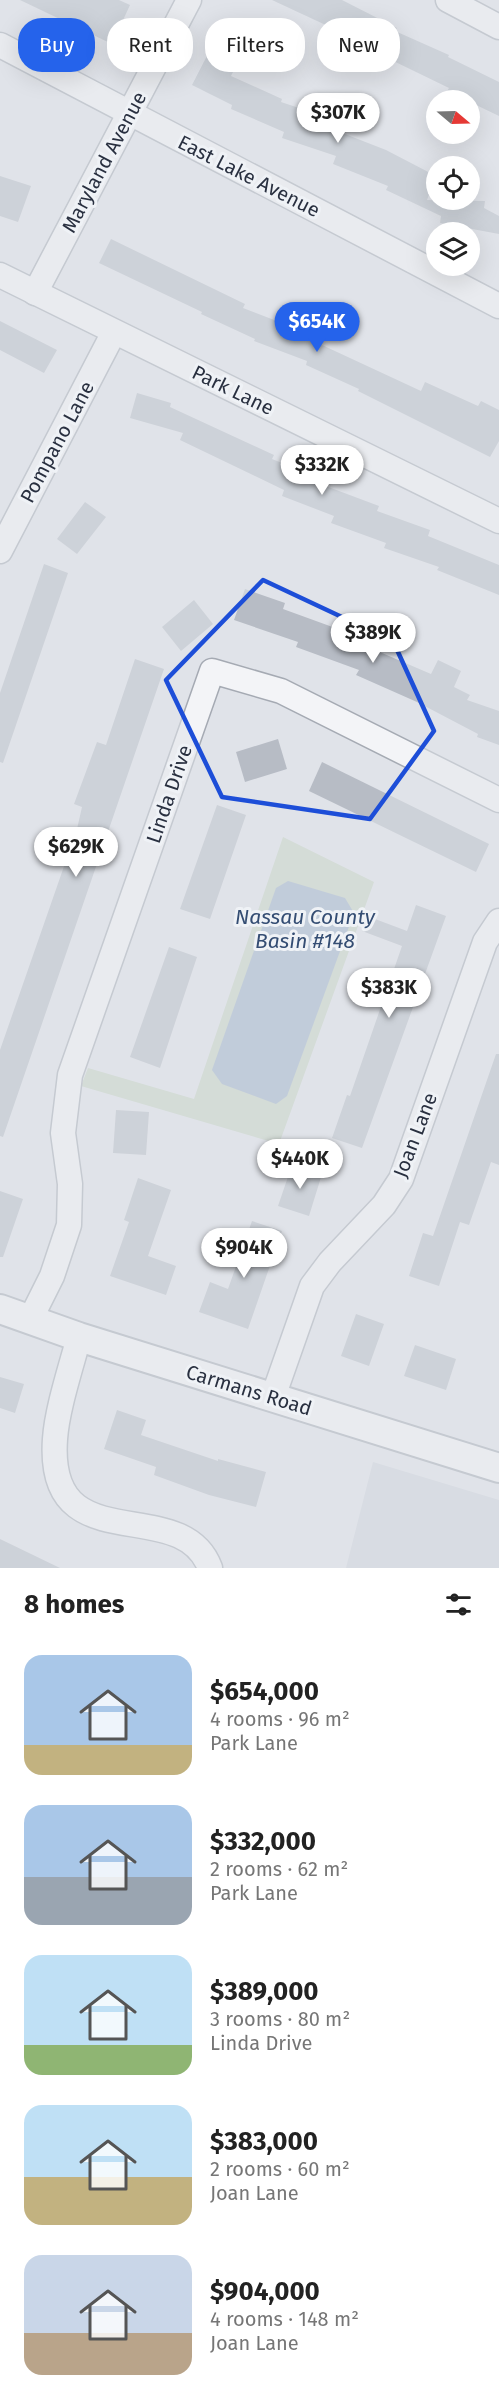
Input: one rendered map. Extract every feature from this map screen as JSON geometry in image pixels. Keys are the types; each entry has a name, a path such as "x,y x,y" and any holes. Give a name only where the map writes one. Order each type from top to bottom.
{"street":[{"name":"Maryland Avenue","path":"35,293 189,0"},
{"path":"448,0 499,27"},
{"name":"East Lake Avenue","path":"0,45 499,306"},
{"name":"Park Lane","path":"0,275 499,521"},
{"name":"Pompano Lane","path":"0,551 114,332"},
{"name":"Linda Drive","path":"30,1320 52,1276 69,1225 70,1184 63,1133 70,1075 212,671 280,691 499,800"},
{"name":"Joan Lane","path":"273,1397 312,1286 330,1262 384,1205 401,1179 485,942 499,921"},
{"name":"Carmans Road","path":"0,1309 79,1337 499,1468"},
{"path":"79,1337 55,1438 56,1470 64,1496 79,1511 175,1535 193,1544 205,1554 210,1568"}],"highlighted area":[{"path":"263,580 393,641 434,731 370,819 222,797 166,680"}],"shaded area":[{"path":"373,1462 499,1500 499,1568 346,1568"}],"green space":[{"name":"Nassau County Basin #148","path":"283,837 374,882 279,1144 81,1086 88,1068 194,1099"}],"water":[{"name":"Nassau County Basin #148","path":"288,881 345,898 354,913 287,1096 276,1104 222,1084 212,1070 276,888"}],"building":[{"path":"20,0 119,0 130,5 124,18 107,18 107,42 95,36 95,18 58,18"},
{"path":"272,0 342,0 377,18 317,18 317,21"},
{"path":"400,33 449,55 448,57 499,82 499,116 480,107 480,90 448,90 449,88 400,64"},
{"path":"205,60 205,72 233,72 231,76 282,99 281,102 335,120 332,129 386,150 426,171 426,209 386,190 388,186 333,164 336,156 282,138 284,132 231,109 232,105 192,85"},
{"path":"0,176 31,186 18,222 0,216"},
{"path":"480,201 485,201 484,208 499,216 499,234 480,230 480,222 440,222 441,216 428,210 480,210"},
{"path":"111,239 245,304 243,308 295,328 294,332 421,391 425,382 478,406 481,401 499,410 499,441 490,457 358,391 359,389 306,365 307,361 254,341 255,339 201,314 202,312 99,263"},
{"path":"0,321 57,350 44,373 0,350"},
{"path":"137,393 171,403 170,407 274,455 272,459 325,480 323,485 379,506 377,511 430,530 428,536 499,565 499,595 437,570 439,567 384,548 386,543 331,523 334,516 282,496 284,490 180,440 183,433 130,418"},
{"path":"85,502 106,517 77,554 57,539"},
{"path":"44,564 68,573 3,763 0,762 0,693"},
{"path":"245,589 285,603 283,609 349,633 347,638 431,674 438,660 461,671 454,687 470,695 467,700 499,711 499,745 477,737 478,734 417,702 356,675 359,670 296,647 298,642 234,620"},
{"path":"194,600 213,624 181,651 162,627"},
{"path":"135,659 164,669 3,1137 0,1136 0,1050 77,829 82,807 74,804 97,742 106,745"},
{"path":"278,739 287,769 245,782 236,752"},
{"path":"322,762 489,844 476,872 309,791"},
{"path":"217,805 246,815 210,919 180,909"},
{"path":"416,905 446,916 362,1148 332,1138 347,1095 350,1096 402,946 362,931 367,916 407,931"},
{"path":"169,947 197,957 160,1068 130,1057"},
{"path":"496,1054 499,1054 499,1165 491,1162 469,1225 460,1222 439,1286 409,1276 423,1233 433,1236"},
{"path":"116,1110 149,1112 146,1155 113,1153"},
{"path":"292,1165 322,1174 309,1216 278,1206"},
{"path":"138,1178 171,1190 148,1256 176,1266 166,1295 110,1276 129,1222 124,1220"},
{"path":"0,1191 23,1199 3,1257 0,1257"},
{"path":"252,1221 282,1231 248,1329 199,1312 210,1282 228,1289"},
{"path":"356,1314 384,1324 369,1366 341,1356"},
{"path":"415,1345 456,1359 446,1390 404,1376"},
{"path":"0,1377 24,1384 15,1413 0,1408"},
{"path":"117,1410 146,1420 141,1435 218,1461 218,1459 266,1472 256,1507 209,1495 154,1475 156,1467 104,1449"},
{"path":"0,1539 60,1568 0,1568"}]}
